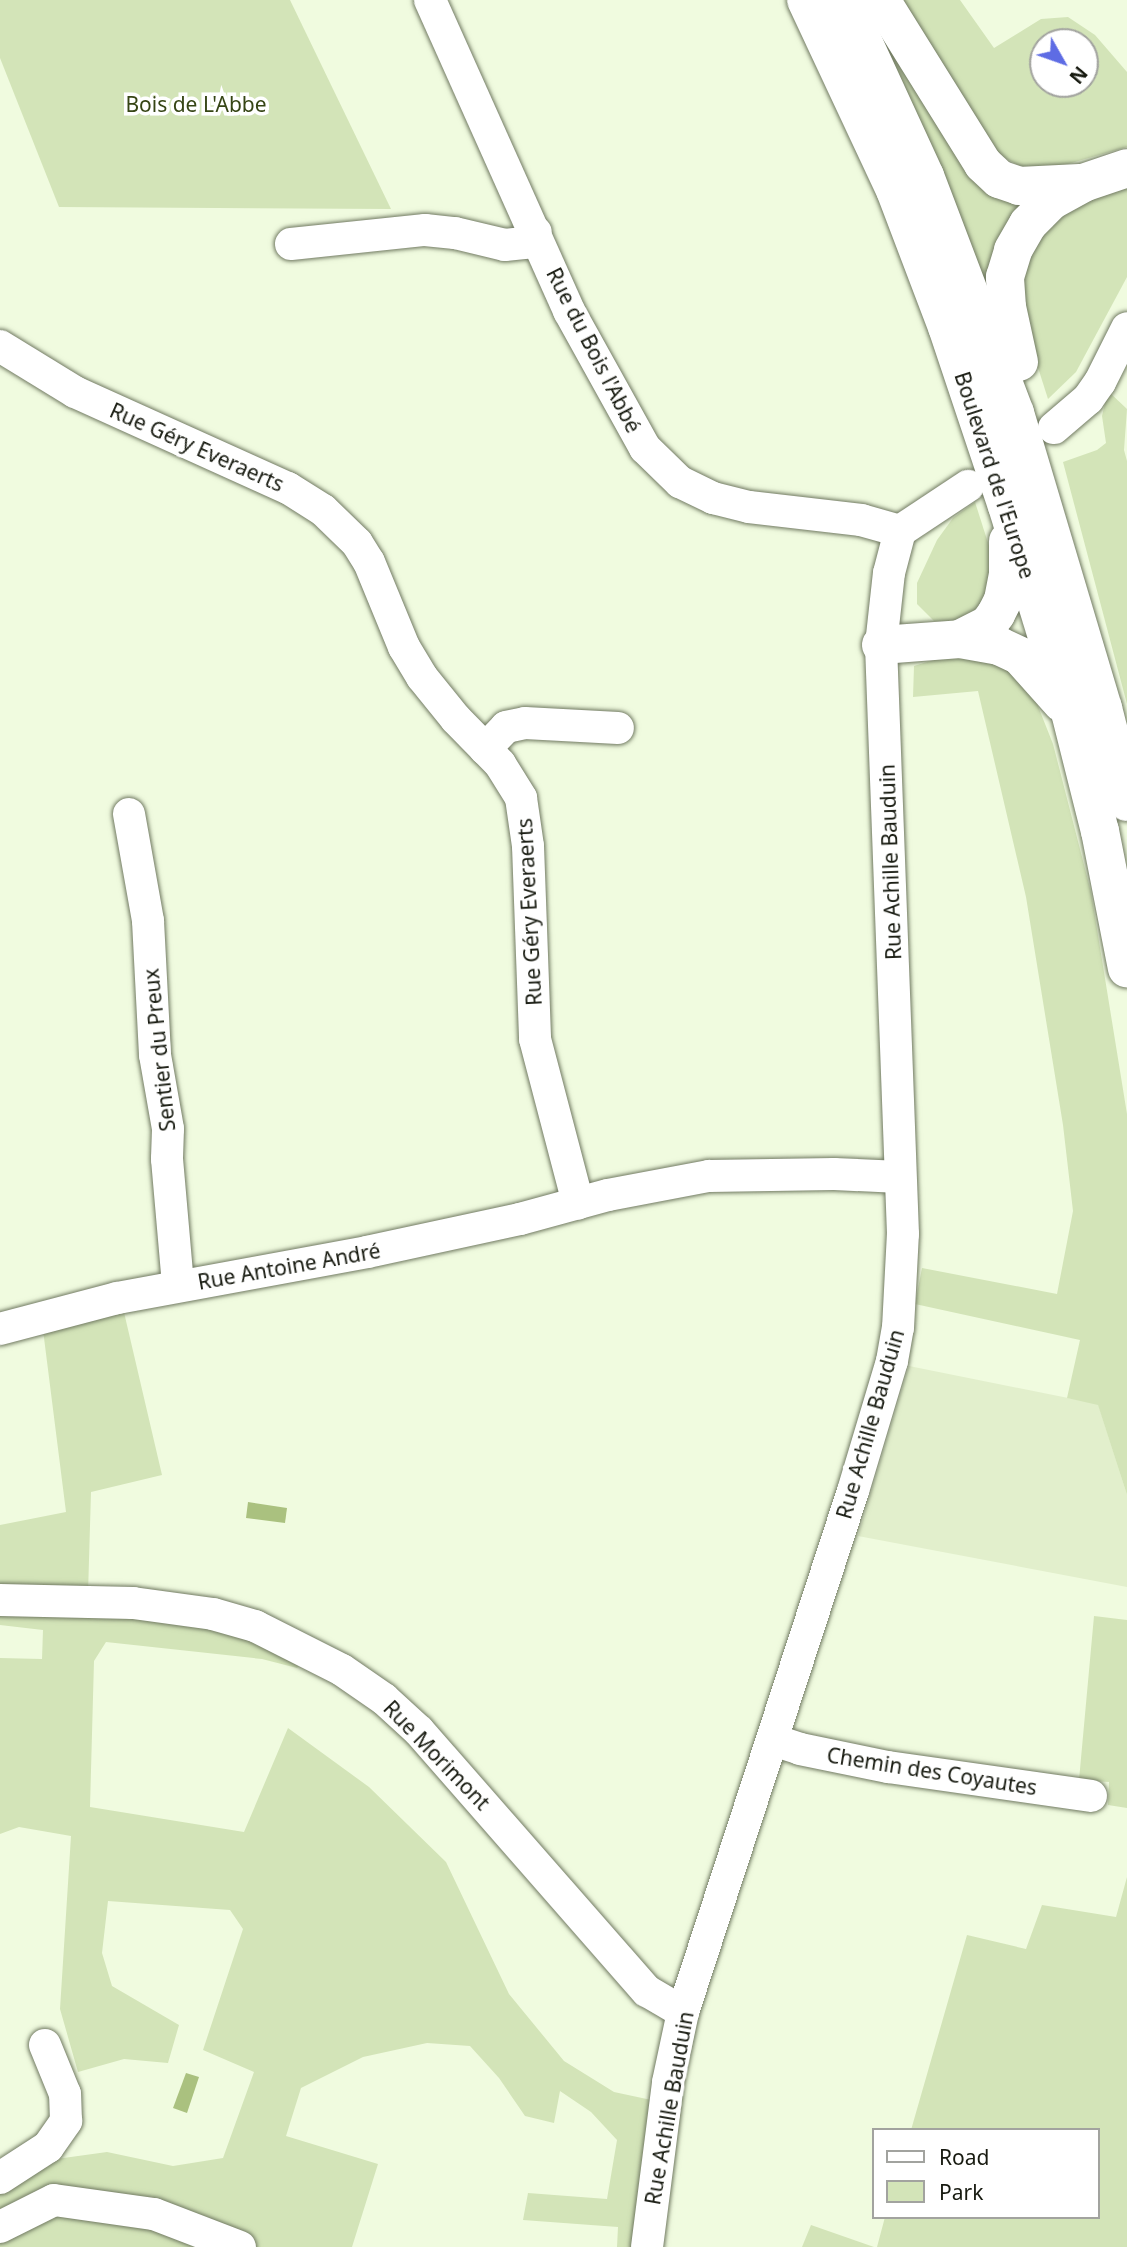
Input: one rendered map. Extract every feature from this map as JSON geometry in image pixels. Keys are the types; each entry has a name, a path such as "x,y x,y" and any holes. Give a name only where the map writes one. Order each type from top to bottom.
{"highway":[{"name":"Boulevard de l'Europe","path":"806,0 895,190 947,327 1007,506 1070,712 1100,831 1127,968"},
{"name":"Boulevard de l'Europe","path":"844,0 925,176 1015,413 1100,695 1127,802"},
{"path":"881,0 965,139 983,164 999,179 1019,186 1083,183"},
{"path":"1015,413 1020,366 1007,307 1005,277 1013,250 1028,224 1051,201 1083,183 1127,168"},
{"path":"960,639 988,625 1003,600 1008,574 1007,506"},
{"path":"881,645 960,639 999,646 1020,656 1070,712"}],"street":[{"name":"Rue du Bois l'Abbé","path":"430,0 536,232 569,312 634,433 673,476 706,495 732,503 861,520 900,531"},
{"path":"291,244 425,230 455,233 505,245 524,243 536,232"},
{"path":"1054,428 1088,398 1100,382 1127,328"},
{"name":"Rue Géry Everaerts","path":"0,346 75,392 288,488 323,510 357,543 369,562 404,647 422,677 509,777 521,798 527,823 535,1039 578,1203"},
{"path":"900,531 968,486"},
{"name":"Rue Achille Bauduin","path":"647,2247 668,2082 683,2012 774,1740 892,1361 902,1285 881,645 889,573 900,531"},
{"path":"485,749 506,727 525,723 618,728"},
{"name":"Sentier du Preux","path":"129,814 148,922 155,1055 168,1129 167,1159 178,1286"},
{"path":"578,1203 709,1176 834,1174 900,1177"},
{"name":"Rue Antoine André","path":"0,1329 117,1298 368,1252 520,1219 578,1203"},
{"name":"Rue Morimont","path":"0,1600 133,1603 213,1614 255,1626 342,1670 384,1699 419,1731 648,1991 683,2012"},
{"name":"Chemin des Coyautes","path":"774,1740 800,1749 888,1767 1091,1796"},
{"path":"0,2178 48,2147 66,2121 65,2094 45,2045"},
{"path":"0,2227 54,2200 154,2214 240,2247"}],"shaded area":[{"path":"909,1366 1098,1404 1127,1495 1127,1587 858,1536"},
{"path":"248,1502 287,1508 285,1523 246,1518"},
{"path":"186,2073 199,2077 187,2113 173,2108"}],"green space":[{"name":"Bois de L'Abbe","path":"0,0 290,0 391,209 59,207 0,58"},
{"path":"895,0 960,0 994,48 1041,19 1068,17 1084,28 1029,28 1029,98 1099,98 1099,40 1127,72 1127,147 1047,170 1020,166 992,151"},
{"path":"864,10 1018,195 1024,210 990,293"},
{"path":"1117,187 1127,189 1127,277 1076,372 1048,399 1020,311 1017,281 1044,218"},
{"path":"1108,391 1127,409 1124,450 1127,461 1127,704 1063,462 1097,450 1106,443 1102,416"},
{"path":"975,502 989,546 990,575 986,600 973,617 956,623 934,621 917,604 917,583 937,540 953,518"},
{"path":"946,656 998,658 1030,686 1053,744 1091,892 1127,1114 1127,1495 1098,1405 1067,1398 1080,1340 915,1304 922,1268 1057,1294 1073,1211 1063,1125 1026,897 978,691 913,697 914,666"},
{"path":"123,1308 162,1475 91,1492 88,1594 0,1591 0,1525 66,1512 43,1330"},
{"path":"0,1606 192,1615 306,1658 297,1668 262,1659 106,1642 94,1661 90,1807 244,1832 288,1728 369,1787 446,1862 509,1994 564,2061 614,2092 656,2101 639,2247 617,2247 618,2227 523,2220 528,2193 607,2199 617,2140 591,2112 560,2091 554,2123 525,2116 499,2078 470,2046 427,2043 363,2057 301,2088 286,2136 378,2164 352,2247 257,2247 200,2223 55,2194 0,2222 0,2190 49,2160 107,2152 173,2166 223,2158 254,2072 203,2050 243,1929 230,1910 108,1901 102,1953 112,1986 179,2025 168,2063 124,2059 78,2072 60,2009 71,1836 19,1827 0,1834 0,1658 42,1659 43,1630 0,1625"},
{"path":"1094,1616 1127,1620 1127,1808 1108,1805 1109,1782 1079,1780"},
{"path":"1127,1877 1127,2247 877,2247 884,2219 1099,2219 1099,2128 912,2128 967,1935 1026,1949 1042,1905 1116,1917"},
{"path":"57,2207 151,2221 223,2247 0,2247 0,2234"},
{"path":"811,2225 874,2247 802,2247"}]}
